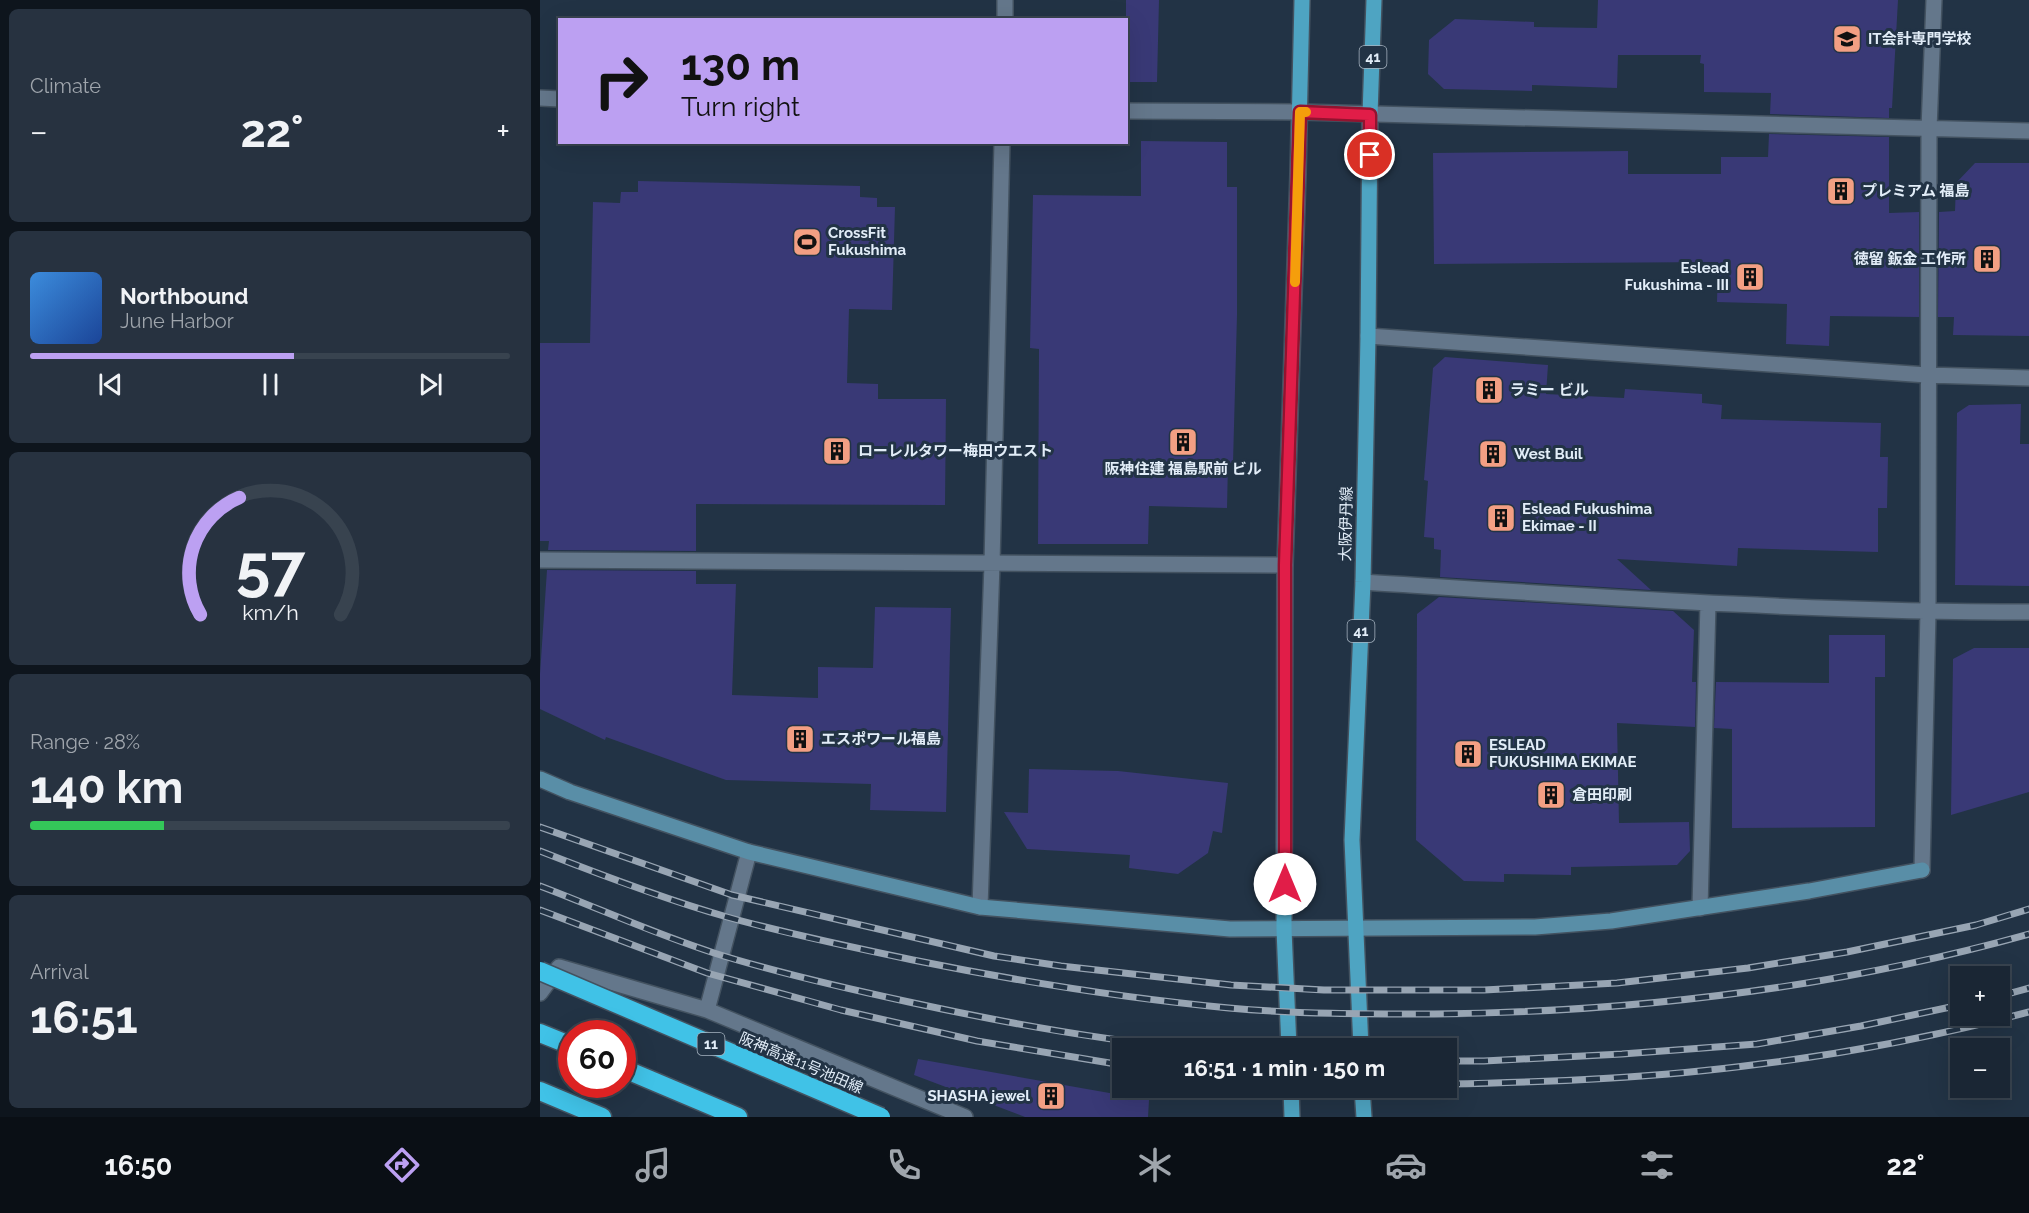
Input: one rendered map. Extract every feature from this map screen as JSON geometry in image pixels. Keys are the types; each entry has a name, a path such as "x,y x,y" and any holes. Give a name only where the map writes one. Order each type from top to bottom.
{"highway":[{"name":"阪神高速11号池田線","path":"540,971 881,1117"},
{"path":"540,1033 558,1040"},
{"path":"636,1074 738,1117"},
{"path":"540,1091 602,1117"}],"main road":[{"path":"1289,1038 1284,929 1285,565 1302,0"},
{"name":"大阪伊丹線","path":"1361,1038 1352,840 1363,582 1370,115 1374,0"},
{"path":"1291,1098 1292,1117"},
{"path":"1363,1098 1364,1117"}],"street":[{"path":"1005,0 1005,18"},
{"path":"540,779 570,792 749,852 980,907 1230,929 1535,927 1611,921 1809,891 1922,870 1928,612 1929,129 1934,0"},
{"path":"540,98 558,99"},
{"path":"1128,111 1300,112 2029,131"},
{"path":"980,907 992,564 1002,144"},
{"path":"1368,336 1927,375 2029,378"},
{"path":"540,560 1285,565"},
{"path":"1363,582 1708,603 1928,612 2029,612"},
{"path":"1700,908 1708,603"},
{"path":"707,1010 749,852"},
{"path":"540,993 559,967 707,1010 965,1117"}],"building":[{"path":"1126,0 1159,0 1157,82 1128,82 1128,18 1126,18"},
{"path":"1598,0 1898,0 1892,108 1889,108 1889,118 1770,114 1771,93 1704,92 1704,64 1700,63 1701,55 1618,55 1617,88 1532,85 1532,91 1444,89 1428,74 1429,40 1455,19 1534,22 1534,27 1597,28"},
{"path":"1769,134 1889,137 1889,213 1919,212 1919,317 1830,316 1829,346 1786,344 1787,304 1717,302 1718,262 1434,264 1433,153 1628,151 1628,174 1721,174 1721,157 1768,157"},
{"path":"1141,141 1227,142 1227,187 1237,187 1237,315 1233,463 1228,463 1227,508 1149,506 1148,544 1038,544 1039,349 1030,348 1033,195 1141,196"},
{"name":"徳留 鈑金 工作所","path":"1975,163 2029,163 2029,336 1953,335 1954,317 1938,317 1939,212 1955,211 1956,183"},
{"path":"638,181 860,186 860,197 877,198 877,207 895,207 892,310 849,309 847,383 878,384 878,399 946,399 945,505 696,504 696,551 548,550 549,541 540,541 540,343 590,343 593,202 620,203 621,192 638,192"},
{"path":"1445,357 1548,365 1546,394 1624,398 1625,389 1702,394 1702,403 1722,405 1721,419 1881,423 1880,457 1888,457 1887,508 1878,508 1878,552 1738,548 1737,566 1617,559 1651,590 1440,577 1441,550 1434,549 1434,538 1424,537 1428,481 1424,480 1433,368"},
{"path":"2021,404 2020,444 2029,444 2029,586 1955,585 1957,413 1969,405"},
{"path":"547,570 696,571 696,584 736,584 732,695 818,698 818,667 873,668 875,607 951,608 946,812 870,810 871,784 726,780 606,737 605,740 540,709"},
{"path":"1439,597 1673,611 1694,630 1692,682 1696,682 1695,727 1617,723 1619,823 1689,822 1690,851 1677,865 1571,867 1571,875 1504,874 1504,882 1464,881 1416,840 1417,614"},
{"path":"1829,635 1885,635 1885,677 1875,677 1875,827 1732,828 1732,729 1714,728 1716,682 1829,683"},
{"path":"1974,648 2029,648 2029,792 1951,815 1953,659"},
{"path":"1029,769 1118,771 1228,783 1222,833 1213,831 1208,853 1178,874 1129,868 1130,855 1027,849 1004,812 1028,813"},
{"name":"SHASHA jewel","path":"918,1059 1112,1093 1112,1098 1149,1100 1148,1117 1025,1117 914,1075"}],"railway":[{"path":"540,827 732,895 994,956 1231,985 1324,990 1484,990 1617,983 1748,968 1847,952 1976,925 2029,909"},
{"path":"540,851 703,910 843,945 1030,982 1189,1004 1280,1011 1434,1014 1585,1008 1660,1002 1809,983 1956,953 2029,934"},
{"path":"540,886 692,946 811,980 1013,1023 1112,1039"},
{"path":"540,910 707,973 841,1010 977,1041 1112,1063"},
{"path":"2010,993 2029,988"},
{"path":"1457,1061 1622,1054 1757,1044 1861,1026 1950,1007"},
{"path":"1457,1084 1682,1073 1760,1064 1895,1043 2029,1012"}],"slow traffic":[{"path":"1295,282 1300,112 1306,112"}],"place":[{"name":"IT会計専門学校","path":"1847,39"},
{"name":"プレミアム 福島","path":"1841,191"},
{"name":"CrossFit Fukushima","path":"807,242"},
{"name":"徳留 鈑金 工作所","path":"1987,259"},
{"name":"Eslead Fukushima - III","path":"1750,277"},
{"name":"ラミー ビル","path":"1489,390"},
{"name":"阪神住建 福島駅前 ビル","path":"1183,442"},
{"name":"ローレルタワー梅田ウエスト","path":"837,451"},
{"name":"West Buil","path":"1493,454"},
{"name":"Eslead Fukushima Ekimae - II","path":"1501,518"},
{"name":"エスポワール福島","path":"800,739"},
{"name":"ESLEAD FUKUSHIMA EKIMAE","path":"1468,754"},
{"name":"倉田印刷","path":"1551,795"},
{"name":"SHASHA jewel","path":"1051,1096"}],"route":[{"path":"1285,884 1285,565 1300,112 1370,115 1370,155"}]}
